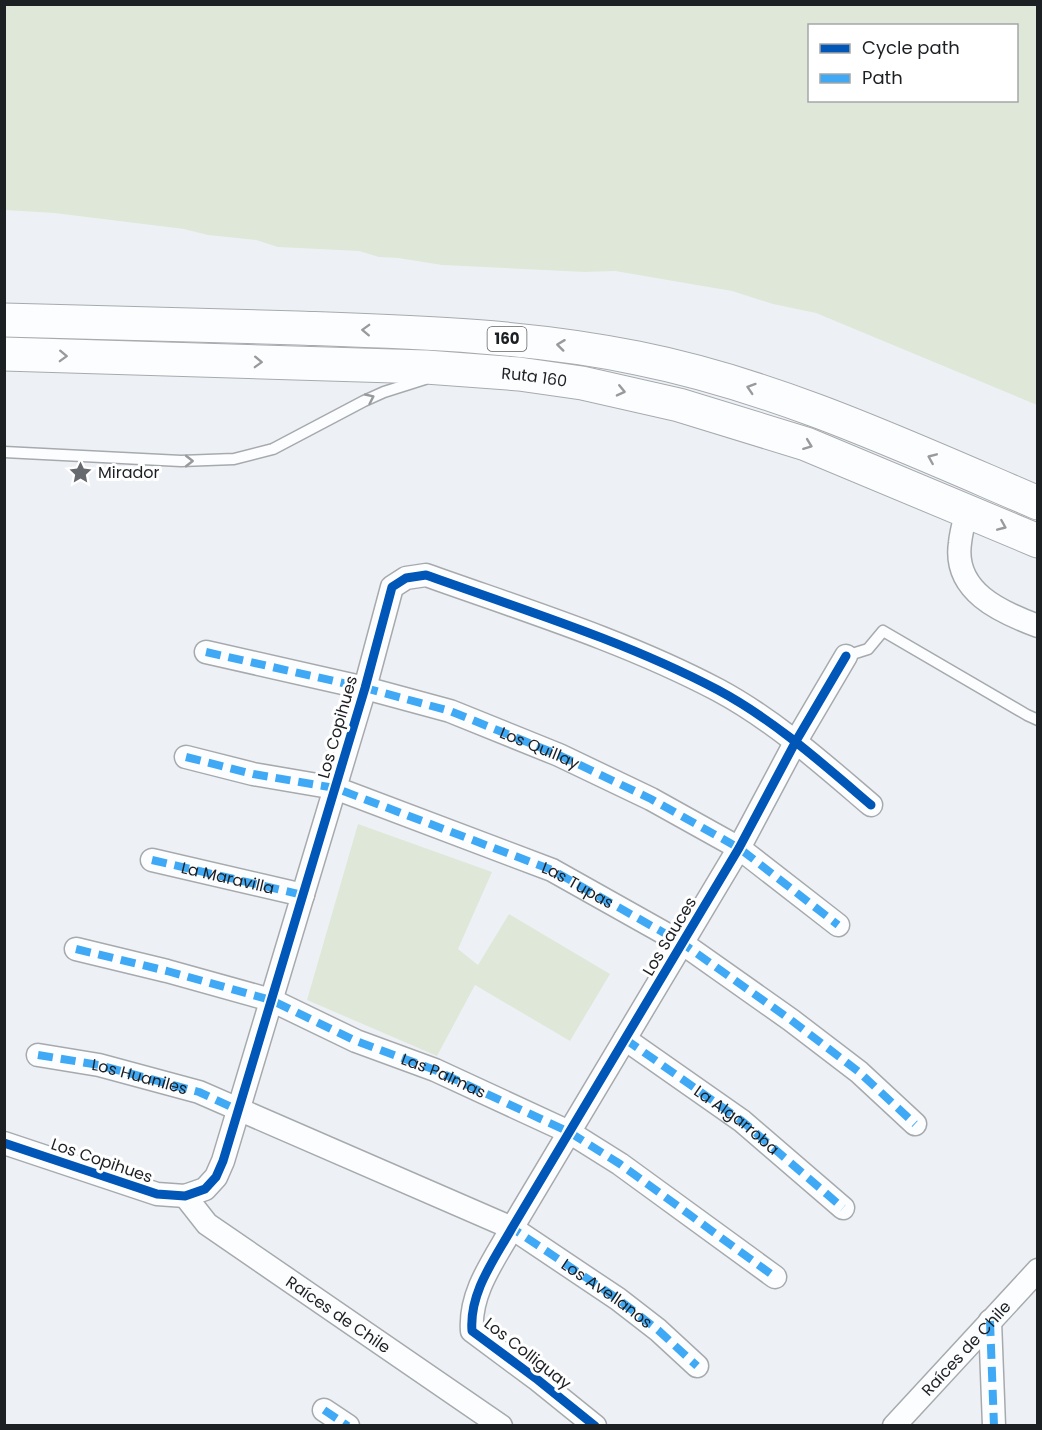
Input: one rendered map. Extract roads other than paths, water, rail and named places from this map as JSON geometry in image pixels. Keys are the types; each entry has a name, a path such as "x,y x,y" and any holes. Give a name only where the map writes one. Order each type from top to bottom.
{"highway":[{"name":"Ruta 160","path":"4,320 443,333 570,346 636,358 731,382 797,404 867,431 1038,504"},
{"name":"Ruta 160","path":"4,354 480,370 582,383 718,416 806,444 1038,541"}],"street":[{"path":"967,511 959,544 960,565 967,582 984,601 1007,615 1038,626"},
{"name":"Los Copihues","path":"4,1143 157,1194 185,1196 205,1189 216,1177 223,1161 365,688 392,587 406,578 426,575 636,650 719,691 796,741 871,805"},
{"name":"Los Quillay","path":"206,652 365,688 450,711 559,755 651,799 739,848 838,925"},
{"name":"Los Sauces","path":"512,1228 739,848 796,741 846,656"},
{"name":"Las Tupas","path":"186,757 254,774 335,788 552,870 682,943 791,1020 859,1072 915,1124"},
{"name":"La Maravilla","path":"152,860 303,895"},
{"name":"Las Palmas","path":"76,949 271,1000 356,1041 435,1070 569,1132 620,1164 775,1277"},
{"name":"La Algarroba","path":"625,1039 742,1121 843,1208"},
{"name":"Los Huaniles","path":"38,1055 99,1065 199,1092 238,1110"},
{"path":"238,1110 512,1228"},
{"name":"Raíces de Chile","path":"185,1196 207,1224 501,1425"},
{"name":"Los Avellanos","path":"512,1228 626,1305 658,1330 697,1366"},
{"name":"Los Colliguay","path":"512,1228 480,1286 471,1315 472,1331 595,1425"},
{"name":"Raíces de Chile","path":"894,1425 1038,1270"},
{"path":"990,1321 994,1425"},
{"path":"324,1410 348,1425"}],"lane":[{"path":"4,452 181,461 234,459 273,449 342,411 384,392 431,378 480,370"},
{"name":"Los Sauces","path":"846,656 868,649 883,631 1038,720"}],"place":[{"name":"Mirador","path":"80,472"}]}
